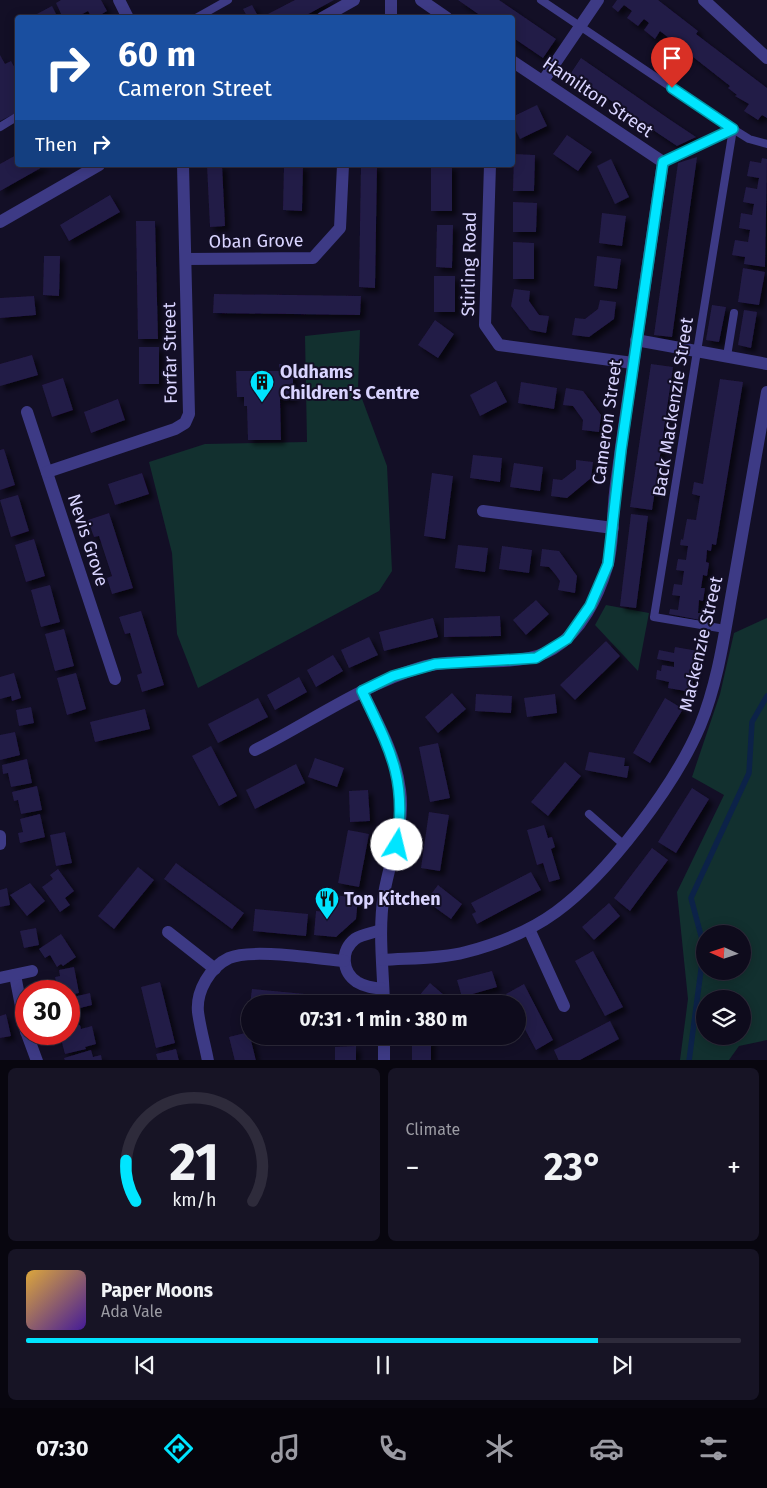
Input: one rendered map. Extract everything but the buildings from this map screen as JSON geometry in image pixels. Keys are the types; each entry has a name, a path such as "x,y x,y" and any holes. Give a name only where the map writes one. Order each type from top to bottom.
{"street":[{"path":"119,0 126,15"},
{"path":"327,15 354,0"},
{"path":"391,0 391,15"},
{"path":"421,0 443,15"},
{"path":"543,81 598,0"},
{"path":"704,0 767,57"},
{"name":"Hamilton Street","path":"515,63 663,162"},
{"name":"Cameron Street","path":"255,750 393,676 428,666 457,661 536,658 553,650 567,639 594,599 608,564 613,528 614,502 636,340 663,162"},
{"path":"0,222 96,167"},
{"name":"Forfar Street","path":"48,472 175,429 185,423 189,414 183,167"},
{"name":"Oban Grove","path":"186,259 313,258 340,228 343,167"},
{"name":"Stirling Road","path":"490,167 485,325 499,345 633,364"},
{"path":"636,340 767,364"},
{"name":"Mackenzie Street","path":"382,960 464,953 529,929 555,913 580,893 653,807 684,757 700,726 711,692 725,629 767,392"},
{"name":"Nevis Grove","path":"27,412 115,679"},
{"path":"483,511 613,528"},
{"path":"362,691 391,754 400,789 401,817 397,845 384,892 381,930 383,995"},
{"path":"0,836 0,844"},
{"path":"529,929 564,1006"},
{"path":"381,930 356,938 345,953 344,961 346,970 357,982 365,986 383,989"},
{"path":"168,932 215,969"},
{"path":"208,1060 198,1011 200,992 215,969 230,958 253,954 344,961"},
{"path":"0,978 32,971"},
{"path":"15,975 16,980"},
{"path":"31,1045 37,1060"},
{"path":"384,1045 384,1060"}],"lane":[{"path":"201,15 228,0"},
{"path":"541,0 733,129 749,139 767,144"},
{"path":"0,127 15,118"},
{"path":"663,162 733,129"},
{"name":"Back Mackenzie Street","path":"725,629 654,617 733,129"},
{"path":"726,356 734,313"},
{"path":"589,814 623,844"}],"green space":[{"path":"360,330 358,388 387,466 392,571 379,591 198,688 177,634 172,553 149,462 205,444 307,442 305,336"},
{"path":"606,605 649,613 638,671 595,625"},
{"path":"767,618 767,1040 751,1043 751,990 696,990 696,1045 744,1045 739,1046 729,1060 680,1060 688,999 677,892 724,795 692,777 720,694 734,633"}],"waterway":[{"path":"689,1060 704,947 691,898 749,773 752,722 767,696"}],"place":[{"name":"Oldhams Children's Centre","path":"262,403"},
{"name":"Top Kitchen","path":"327,920"}],"route":[{"path":"397,845 401,817 400,789 391,754 362,691 393,676 435,664 457,661 536,658 553,650 567,639 578,626 601,584 608,564 613,528 614,502 636,340 663,162 733,129 672,88"}]}
